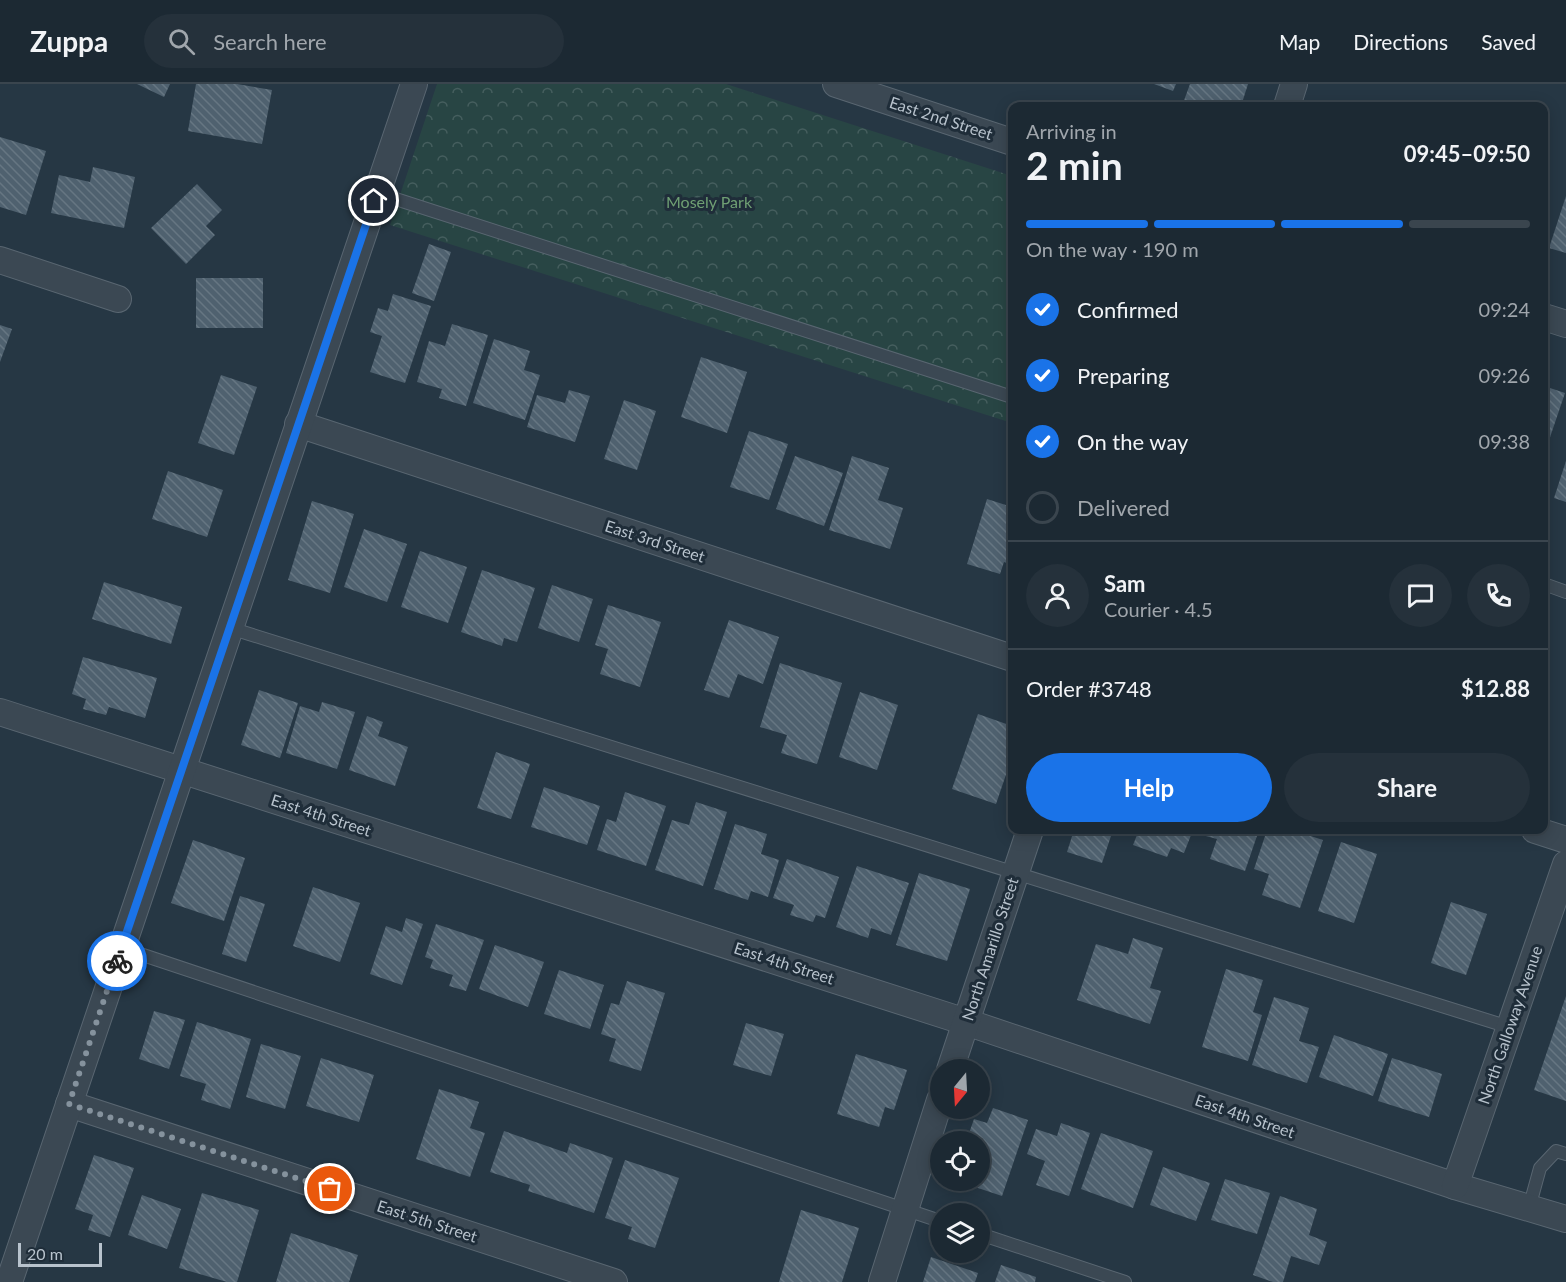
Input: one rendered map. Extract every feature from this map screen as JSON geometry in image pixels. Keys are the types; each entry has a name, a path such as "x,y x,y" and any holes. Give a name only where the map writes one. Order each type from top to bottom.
{"street":[{"path":"10,1278 414,84"},
{"name":"East 2nd Street","path":"836,84 1008,141"},
{"path":"1288,102 1294,84"},
{"path":"0,260 118,299"},
{"path":"1548,318 1566,324"},
{"name":"East 3rd Street","path":"298,424 1008,657"},
{"name":"East 4th Street","path":"0,712 966,1022 1455,1186 1566,1219"},
{"name":"North Amarillo Street","path":"954,1059 1029,834"},
{"path":"1547,834 1566,840"},
{"name":"North Galloway Avenue","path":"1455,1186 1566,864"},
{"name":"East 5th Street","path":"69,1104 614,1282"},
{"path":"882,1282 934,1119"}],"lane":[{"path":"377,192 1008,396"},
{"path":"1548,585 1566,592"},
{"path":"230,628 1509,1028"},
{"path":"122,948 930,1218"},
{"path":"1529,1208 1540,1168 1556,1151 1566,1154"},
{"path":"990,1237 1125,1282"}],"green space":[{"name":"Mosely Park","path":"437,84 726,84 1008,175 1008,422 390,225"}],"building":[{"path":"137,84 170,84 164,97"},
{"path":"196,84 237,84 272,90 262,144 188,131"},
{"path":"1154,84 1176,84 1173,91"},
{"path":"1190,84 1248,84 1242,102 1183,102"},
{"path":"0,137 46,151 26,215 0,207"},
{"path":"93,167 135,177 124,228 51,213 59,175 90,182"},
{"path":"197,184 222,210 206,226 215,235 186,264 151,228"},
{"path":"1566,196 1566,253 1549,248"},
{"path":"429,244 451,252 434,301 412,293"},
{"path":"196,278 263,278 263,328 196,328"},
{"path":"393,294 431,306 405,383 370,372 382,336 370,332 378,308 388,311"},
{"path":"452,324 488,335 466,406 439,398 442,389 417,382 429,341 445,346"},
{"path":"0,325 12,329 0,362"},
{"path":"494,339 530,351 524,370 540,375 525,420 473,403"},
{"path":"701,357 747,372 727,433 681,417"},
{"path":"221,375 257,387 234,455 198,443"},
{"path":"1548,387 1565,393 1548,443"},
{"path":"569,390 590,396 575,442 527,427 537,395 565,403"},
{"path":"624,400 656,411 637,470 604,459"},
{"path":"749,431 788,444 769,500 730,487"},
{"path":"795,456 843,473 824,526 776,509"},
{"path":"852,456 889,468 878,500 903,508 890,549 829,530"},
{"path":"1566,461 1566,502 1554,498"},
{"path":"168,471 223,490 207,537 152,519"},
{"path":"987,499 1008,506 1008,564 1004,562 1000,574 967,564"},
{"path":"312,501 354,514 330,593 288,580"},
{"path":"364,529 407,544 387,602 344,587"},
{"path":"420,551 467,567 448,623 401,607"},
{"path":"482,570 535,588 517,642 504,638 502,646 461,632"},
{"path":"104,582 182,607 171,644 92,619"},
{"path":"552,585 593,599 579,642 538,628"},
{"path":"608,605 661,622 640,687 600,674 608,649 595,645"},
{"path":"729,620 779,637 763,684 738,674 729,698 704,690"},
{"path":"83,657 157,678 145,718 109,707 106,715 83,709 86,699 72,694"},
{"path":"780,663 842,683 817,764 781,753 787,735 760,727"},
{"path":"259,690 298,703 280,758 241,745"},
{"path":"860,692 898,705 877,770 839,757"},
{"path":"322,702 355,712 337,769 286,753 300,706 319,712"},
{"path":"978,714 1008,725 1008,769 996,804 952,789"},
{"path":"367,716 383,722 378,736 408,747 395,786 349,770"},
{"path":"496,752 530,764 511,819 477,808"},
{"path":"544,787 600,806 587,845 531,827"},
{"path":"625,792 666,806 646,866 597,850 607,819 616,822"},
{"path":"696,802 727,812 703,886 655,870 672,820 689,825"},
{"path":"735,824 767,834 761,854 779,860 768,897 751,891 748,900 714,889"},
{"path":"1073,834 1112,834 1102,863 1067,852"},
{"path":"1137,834 1191,834 1184,853 1171,848 1167,857 1133,845"},
{"path":"1258,834 1245,871 1210,859 1217,839 1202,835"},
{"path":"1266,834 1304,834 1323,840 1300,908 1262,895 1269,874 1254,869"},
{"path":"193,840 245,858 224,921 171,903"},
{"path":"1341,842 1377,854 1354,923 1318,911"},
{"path":"787,859 839,877 825,918 816,915 813,922 790,915 794,905 773,898"},
{"path":"857,866 909,883 891,935 871,928 868,938 836,927"},
{"path":"919,873 970,889 947,961 896,945"},
{"path":"313,887 360,903 340,962 293,946"},
{"path":"240,896 265,904 246,962 222,954"},
{"path":"1451,902 1487,914 1466,975 1431,963"},
{"path":"406,918 423,924 402,985 370,974 386,926 402,932"},
{"path":"436,924 484,940 466,991 449,986 453,975 430,968 433,960 425,957"},
{"path":"1133,938 1163,948 1150,988 1161,991 1150,1024 1077,1000 1096,944 1128,954"},
{"path":"495,945 544,962 528,1007 479,989"},
{"path":"1226,969 1263,980 1253,1012 1262,1015 1248,1061 1202,1047"},
{"path":"559,970 604,985 590,1029 544,1014"},
{"path":"627,981 665,993 641,1071 609,1061 616,1039 601,1034 611,1003 619,1005"},
{"path":"1566,996 1566,1101 1534,1090"},
{"path":"1274,997 1309,1008 1299,1041 1319,1047 1307,1083 1252,1065"},
{"path":"154,1011 185,1020 169,1069 139,1059"},
{"path":"197,1022 251,1039 230,1109 201,1100 206,1084 180,1076"},
{"path":"746,1023 784,1034 771,1076 733,1065"},
{"path":"1334,1035 1388,1054 1373,1096 1319,1077"},
{"path":"261,1044 301,1056 285,1109 246,1097"},
{"path":"856,1054 907,1070 894,1110 885,1107 879,1127 837,1114"},
{"path":"321,1058 374,1075 359,1122 306,1106"},
{"path":"1392,1058 1442,1074 1429,1117 1378,1101"},
{"path":"439,1089 479,1102 470,1128 485,1133 470,1177 416,1159"},
{"path":"993,1108 1028,1120 1002,1196 987,1191 990,1191 990,1131 970,1131 974,1119 987,1123"},
{"path":"1061,1123 1090,1133 1069,1196 1036,1185 1045,1161 1027,1154 1036,1129 1057,1136"},
{"path":"504,1131 567,1153 570,1143 613,1158 594,1213 528,1191 530,1185 490,1172"},
{"path":"1101,1133 1153,1151 1133,1208 1081,1189"},
{"path":"94,1155 134,1168 110,1237 88,1230 93,1215 75,1209"},
{"path":"625,1160 679,1178 655,1248 628,1239 632,1227 605,1218"},
{"path":"1163,1167 1210,1183 1196,1221 1150,1205"},
{"path":"1225,1179 1270,1193 1257,1234 1211,1220"},
{"path":"202,1193 259,1210 237,1282 227,1282 179,1268"},
{"path":"142,1195 181,1209 167,1249 128,1235"},
{"path":"1280,1196 1317,1209 1309,1235 1327,1242 1319,1265 1291,1256 1283,1282 1273,1282 1253,1275"},
{"path":"801,1210 859,1228 842,1282 779,1282"},
{"path":"291,1233 358,1255 349,1282 276,1282"},
{"path":"930,1260 930,1263 949,1263 978,1273 975,1282 923,1282"},
{"path":"1001,1265 1036,1277 1035,1282 995,1282"}],"way so far":[{"path":"117,961 69,1104 330,1189"}],"route":[{"path":"117,961 374,201"}]}
